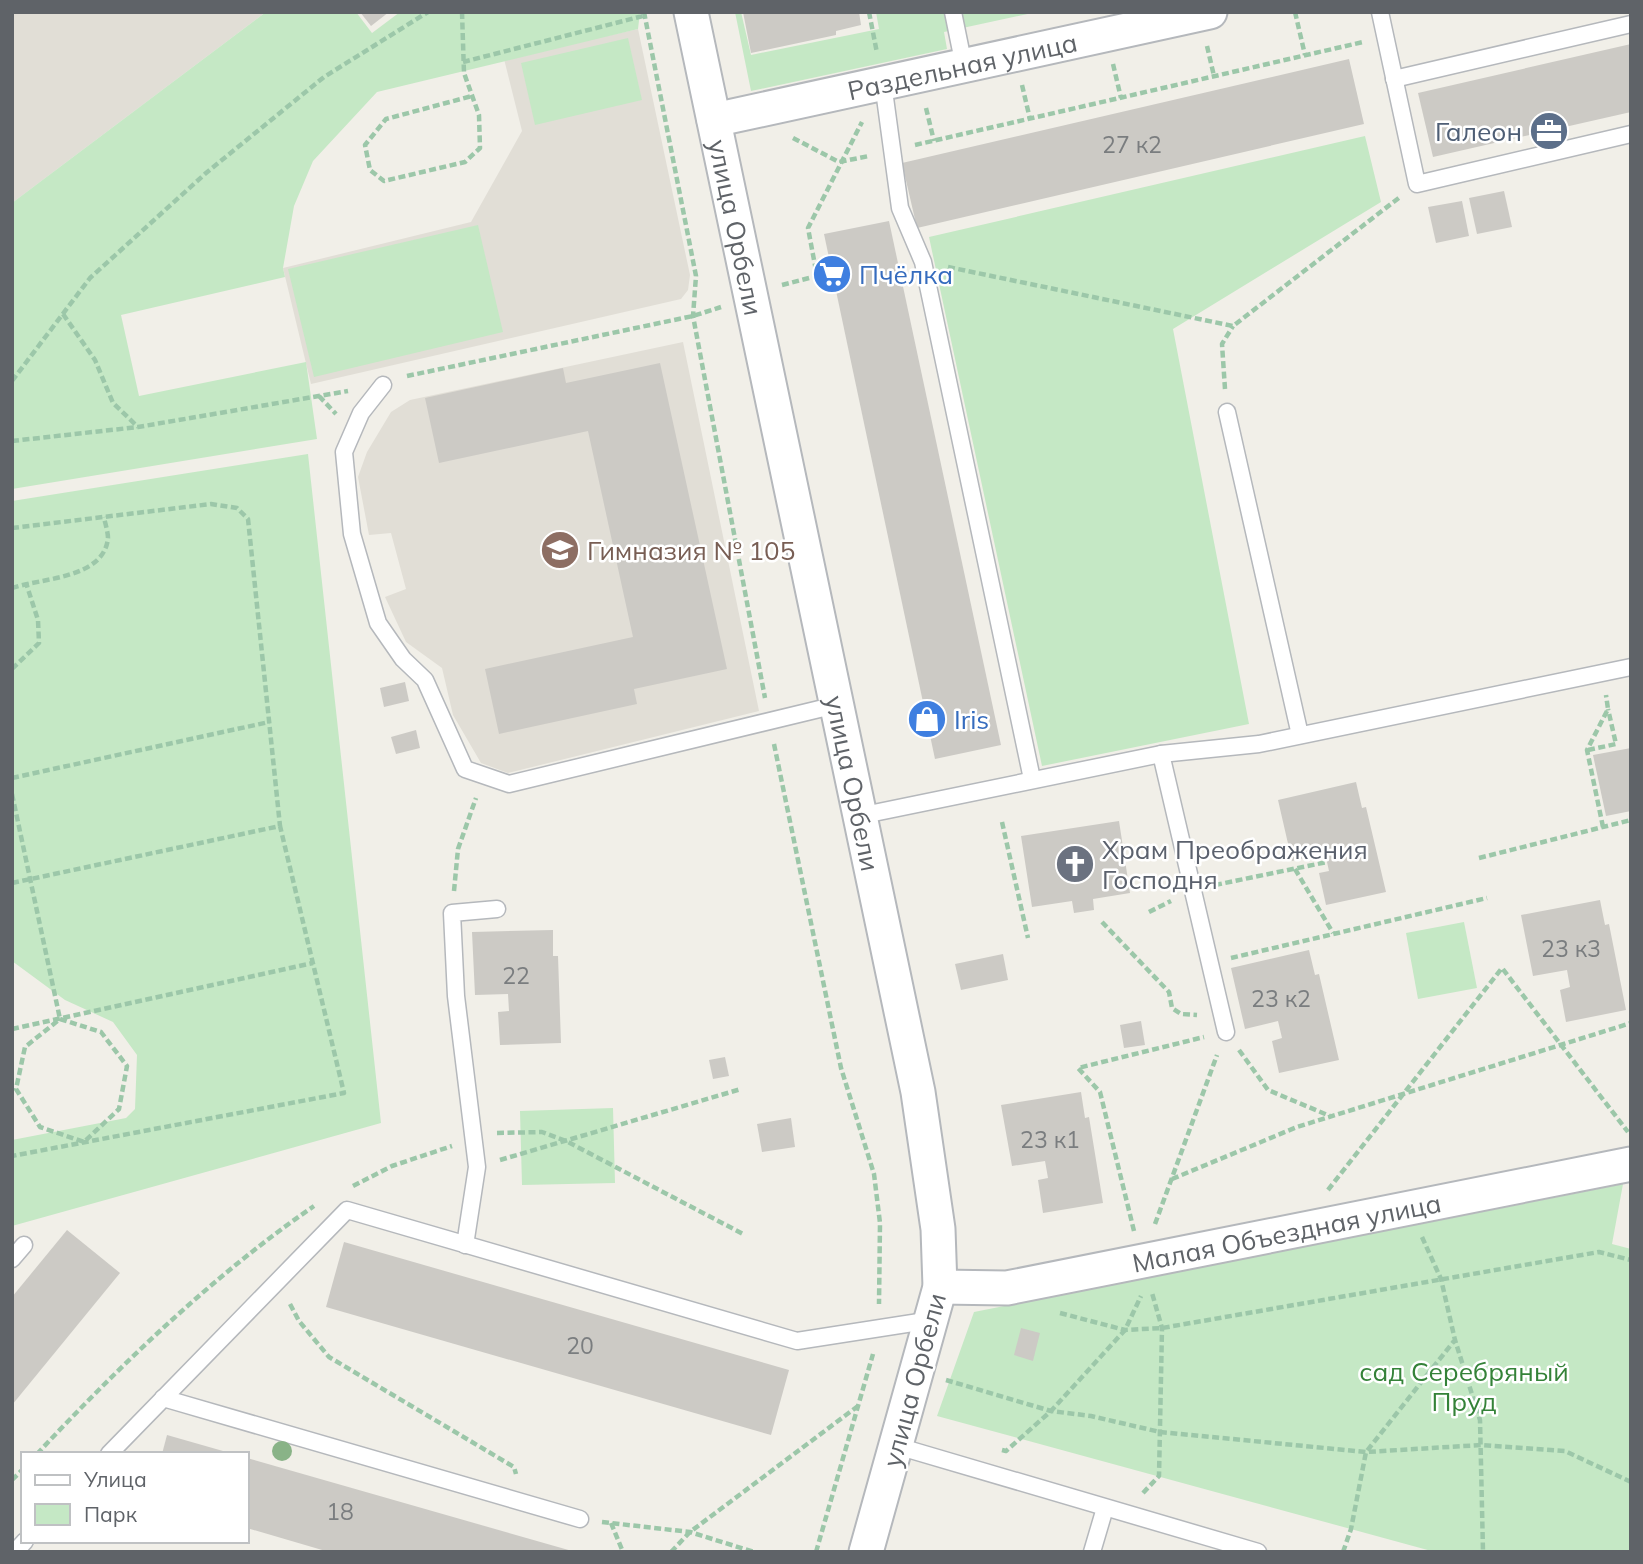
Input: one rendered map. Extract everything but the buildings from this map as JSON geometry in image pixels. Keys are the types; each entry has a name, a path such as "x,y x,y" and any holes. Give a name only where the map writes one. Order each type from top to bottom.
{"street":[{"name":"улица Орбели","path":"691,12 714,120 767,292 836,705 918,1092 938,1229 940,1287 866,1552"},
{"name":"Раздельная улица","path":"714,120 1210,12"},
{"name":"Малая Объездная улица","path":"940,1287 1007,1288 1145,1270 1298,1230 1631,1164"}],"lane":[{"path":"953,12 964,66"},
{"path":"1380,12 1417,184 1631,134"},
{"path":"1394,79 1631,24"},
{"path":"883,83 890,151 900,208 923,262 1032,779"},
{"path":"383,385 361,414 344,452 352,534 378,624 403,659 425,680 466,769 483,778 509,784 836,705"},
{"path":"1227,412 1300,735"},
{"path":"859,816 1161,754 1259,744 1631,667"},
{"path":"1161,754 1226,1032"},
{"path":"466,1245 477,1167 456,996 452,913 497,909"},
{"path":"111,1452 347,1210 797,1341 932,1320"},
{"path":"12,1259 24,1245"},
{"path":"163,1398 580,1520"},
{"path":"897,1446 1258,1552"},
{"path":"1092,1552 1105,1508"}],"path":[{"path":"12,382 90,278 206,173 324,76 428,12"},
{"path":"462,12 463,62 479,115 480,148 465,162 384,181 370,170 365,145 386,119 472,96"},
{"path":"1295,12 1305,55"},
{"path":"463,62 644,14 696,276 693,316 769,720 841,1068 874,1174 880,1223 879,1330 816,1552"},
{"path":"746,114 839,162 1385,37"},
{"path":"407,376 693,316 817,276 808,228 839,162 883,83"},
{"path":"1227,412 1222,344 1233,326 1417,184"},
{"path":"923,262 1233,326"},
{"path":"63,314 95,360 113,404 138,427"},
{"path":"12,441 138,427 383,385"},
{"path":"12,528 211,504 237,508 248,519 280,826 344,1093 12,1156"},
{"path":"12,588 78,574 100,556 108,539 104,516"},
{"path":"12,668 39,643 38,620 26,583"},
{"path":"1587,750 1616,744 1601,673"},
{"path":"1603,827 1587,750 1608,709"},
{"path":"12,778 269,722"},
{"path":"452,913 458,849 483,778"},
{"path":"12,794 60,1018"},
{"path":"1479,858 1631,820"},
{"path":"1002,822 1028,938"},
{"path":"12,883 280,826"},
{"path":"1149,912 1193,890 1327,862"},
{"path":"1295,869 1333,933"},
{"path":"1210,964 1487,898"},
{"path":"1102,922 1169,992 1172,1008 1181,1014 1194,1014 1226,1032 1268,1090 1329,1116"},
{"path":"12,1029 313,963"},
{"path":"1298,1230 1502,968 1631,1136"},
{"path":"60,1018 25,1047 14,1089 40,1127 84,1142"},
{"path":"60,1018 101,1032 127,1066 119,1109 84,1142"},
{"path":"1172,1179 1329,1116 1631,1023"},
{"path":"994,1447 1006,1451 1051,1411 1125,1331 1172,1179 1226,1032"},
{"path":"1122,1513 1159,1476 1162,1328 1100,1092 1078,1068 1226,1032"},
{"path":"477,1167 741,1089"},
{"path":"1409,1208 1441,1279 1455,1340 1480,1420 1483,1552"},
{"path":"264,1244 278,1281 299,1321 329,1357 514,1467 522,1502"},
{"path":"1007,1288 1060,1313 1125,1331 1162,1328 1599,1252 1631,1260"},
{"path":"1343,1552 1351,1529 1366,1452 1455,1340"},
{"path":"918,1372 1051,1411 1091,1416 1160,1432 1366,1452 1481,1445 1565,1451 1631,1482"},
{"path":"671,1552 690,1532 859,1406"},
{"path":"580,1520 690,1532 754,1552"},
{"path":"611,1523 623,1552"}],"shaded area":[{"path":"12,12 266,12 12,203"},
{"path":"638,29 690,275 688,290 681,299 311,384 283,268 471,222 522,131 504,59"},
{"name":"Гимназия № 105","path":"683,342 759,711 508,773 481,763 453,715 442,668 406,642 385,597 406,589 391,533 369,535 358,477 367,452 391,412 410,400"}],"green space":[{"path":"266,12 356,12 372,33 400,12 640,12 638,29 377,92 313,161 294,206 283,268 285,277 121,315 139,396 306,362 317,439 12,489 12,203"},
{"path":"735,12 741,12 751,55 879,29 876,12 1037,12 944,32 947,49 751,91"},
{"path":"628,38 642,100 535,125 521,63"},
{"path":"1365,136 1381,202 1173,329 1249,724 1042,766 929,237"},
{"path":"478,225 503,332 314,377 288,269"},
{"path":"308,454 381,1123 12,1226 12,1140 126,1118 135,1109 137,1055 113,1022 65,1000 12,961 12,501"},
{"path":"1464,922 1477,988 1418,999 1406,933"},
{"path":"613,1108 615,1183 522,1185 520,1111"},
{"name":"сад Серебряный Пруд","path":"1623,1184 1612,1244 1631,1249 1631,1552 1435,1552 937,1416 974,1312"}],"place":[{"name":"Галеон","path":"1549,131"},
{"name":"Пчёлка","path":"832,274"},
{"name":"Гимназия № 105","path":"560,550"},
{"name":"Iris","path":"927,719"},
{"name":"Храм Преображения Господня","path":"1075,864"}]}
